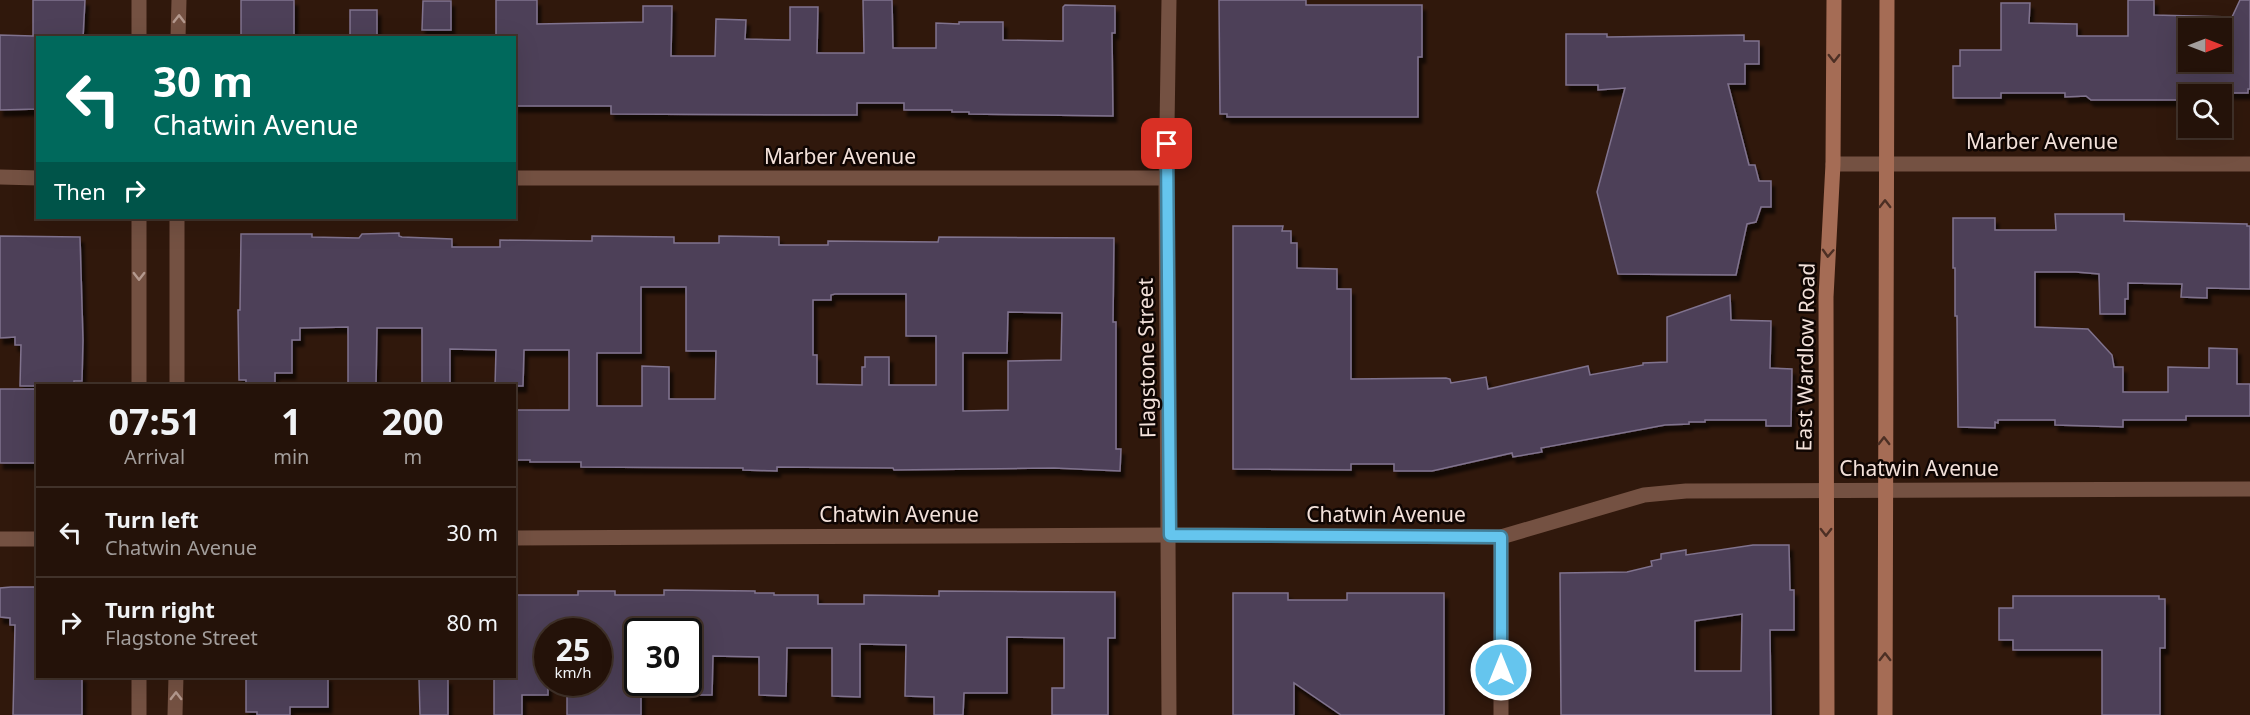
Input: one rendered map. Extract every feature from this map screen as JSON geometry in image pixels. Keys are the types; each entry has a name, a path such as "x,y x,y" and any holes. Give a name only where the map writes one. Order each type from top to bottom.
{"main road":[{"name":"East Wardlow Road","path":"1827,715 1826,297 1833,164 1834,0"},
{"path":"1885,715 1887,0"}],"street":[{"path":"139,0 139,36"},
{"path":"178,36 179,0"},
{"name":"Flagstone Street","path":"1169,0 1166,178 1170,535 1169,715"},
{"name":"Marber Avenue","path":"1833,164 2250,164"},
{"path":"0,177 36,177"},
{"name":"Marber Avenue","path":"516,178 1166,178"},
{"path":"139,219 139,384"},
{"path":"177,219 177,384"},
{"name":"Chatwin Avenue","path":"516,538 1170,535 1501,537 1644,495 1686,490 2250,489"},
{"path":"1501,537 1501,715"},
{"path":"0,539 36,539"},
{"path":"139,678 139,715"},
{"path":"176,678 176,715"}],"building":[{"path":"33,0 85,0 83,36 36,36 36,109 0,110 0,35 33,36"},
{"path":"241,0 294,0 294,36 241,36"},
{"path":"496,0 537,0 537,24 643,22 643,6 672,6 671,56 715,56 716,19 746,20 745,39 790,40 790,7 818,7 817,53 864,53 863,0 892,0 893,48 936,48 936,23 959,24 959,22 1003,22 1003,40 1063,41 1063,7 1065,5 1115,6 1115,33 1112,33 1113,116 969,114 969,112 952,112 952,110 904,110 904,103 857,103 857,115 611,114 611,106 516,106 516,36 496,36"},
{"path":"1219,0 1306,0 1306,5 1422,5 1422,57 1418,57 1418,117 1227,117 1227,114 1220,114"},
{"path":"2128,0 2154,0 2154,15 2232,17 2240,0 2250,0 2250,89 2248,93 2232,93 2232,84 2178,84 2178,100 2091,100 2086,96 2065,97 2065,93 2001,93 2001,98 1953,98 1953,66 1960,66 1960,50 2001,50 2001,3 2030,3 2029,23 2077,24 2077,36 2128,36"},
{"path":"423,1 451,1 451,30 422,30"},
{"path":"350,10 377,10 377,36 350,36"},
{"path":"1566,34 1607,34 1607,37 1744,35 1744,41 1759,41 1759,64 1745,64 1745,84 1728,84 1749,165 1755,165 1759,181 1771,181 1771,207 1761,207 1756,222 1747,224 1736,275 1618,274 1597,192 1625,88 1598,90 1598,85 1566,85"},
{"path":"2055,214 2124,214 2124,221 2247,224 2250,226 2250,289 2207,288 2207,298 2181,297 2182,284 2128,283 2125,314 2100,314 2099,274 2035,272 2035,327 2088,329 2112,355 2114,367 2123,367 2123,392 2168,392 2168,367 2209,368 2209,348 2237,349 2237,384 2250,384 2250,416 2186,416 2186,420 2123,420 2123,427 2055,425 2055,420 1998,420 1998,423 1995,422 1995,428 1958,427 1953,218 1995,218 1995,230 2056,230"},
{"path":"1233,226 1283,226 1282,231 1291,231 1291,243 1297,243 1297,268 1337,269 1337,289 1351,289 1351,379 1446,378 1450,379 1451,383 1486,377 1488,389 1588,366 1590,375 1643,365 1643,363 1667,362 1667,317 1730,295 1731,320 1771,321 1770,368 1792,369 1791,426 1766,426 1766,420 1705,420 1705,422 1689,422 1689,424 1665,425 1541,448 1542,452 1513,457 1512,453 1432,471 1394,471 1394,464 1351,464 1351,470 1233,469"},
{"path":"399,233 402,237 452,239 452,247 500,247 500,240 592,241 592,236 674,237 674,243 719,243 719,236 779,237 779,245 828,245 828,241 938,242 939,237 1114,238 1116,449 1121,449 1120,471 1054,468 894,470 893,468 777,467 777,471 743,470 743,468 581,467 581,462 516,460 516,410 569,410 569,350 524,350 523,386 516,386 516,384 495,384 496,350 450,349 450,384 422,384 422,328 377,328 376,384 348,384 348,327 300,328 300,340 292,340 292,373 275,373 275,384 246,384 246,380 239,380 238,310 240,310 241,234 312,234 312,237 359,238 362,234","holes":["641,287 686,287 686,351 716,351 715,399 669,399 669,367 642,366 642,406 597,406 597,353 641,353","835,294 906,294 906,336 936,336 936,385 889,385 889,357 865,357 865,367 862,367 862,385 817,384 817,355 813,355 813,300 831,300 831,295","1008,312 1062,313 1061,360 1008,361 1008,410 963,411 963,353 1007,353"]},
{"path":"0,236 80,237 82,381 74,381 74,384 20,386 21,345 15,345 15,337 0,338"},
{"path":"0,389 36,389 36,463 0,463"},
{"path":"1753,545 1789,545 1790,590 1794,590 1794,630 1770,630 1771,715 1561,715 1560,573 1627,572 1652,566 1651,561 1661,559 1661,554 1686,550 1686,555","holes":["1742,614 1741,671 1695,671 1695,621"]},
{"path":"36,587 36,678 82,678 82,715 13,715 15,625 10,625 10,618 0,617 0,588"},
{"path":"664,590 755,591 755,593 774,593 774,595 818,595 818,604 864,604 864,595 939,596 939,591 1115,592 1115,638 1108,638 1108,715 1052,715 1052,688 1064,688 1064,638 1007,637 1007,693 964,693 963,715 934,715 934,697 905,696 906,645 860,644 860,697 832,696 832,648 787,648 786,696 759,695 759,657 713,656 712,695 702,695 702,618 624,618 624,696 641,696 641,715 567,715 567,696 612,696 612,618 534,618 534,695 522,695 522,715 494,715 494,678 516,678 516,595 578,595 578,591 615,591 615,595 664,595"},
{"path":"1233,593 1288,593 1288,600 1347,600 1347,593 1444,593 1444,715 1341,715 1294,683 1294,715 1233,715"},
{"path":"2013,596 2159,596 2159,599 2165,599 2165,648 2160,648 2160,715 2102,715 2102,650 2013,650 2013,640 1999,640 1999,608 2013,608"},
{"path":"246,678 328,678 328,707 290,707 290,715 257,715 257,712 246,712"},
{"path":"419,679 448,679 448,715 420,715"}],"route":[{"path":"1167,144 1170,535 1501,537 1501,670"}]}
